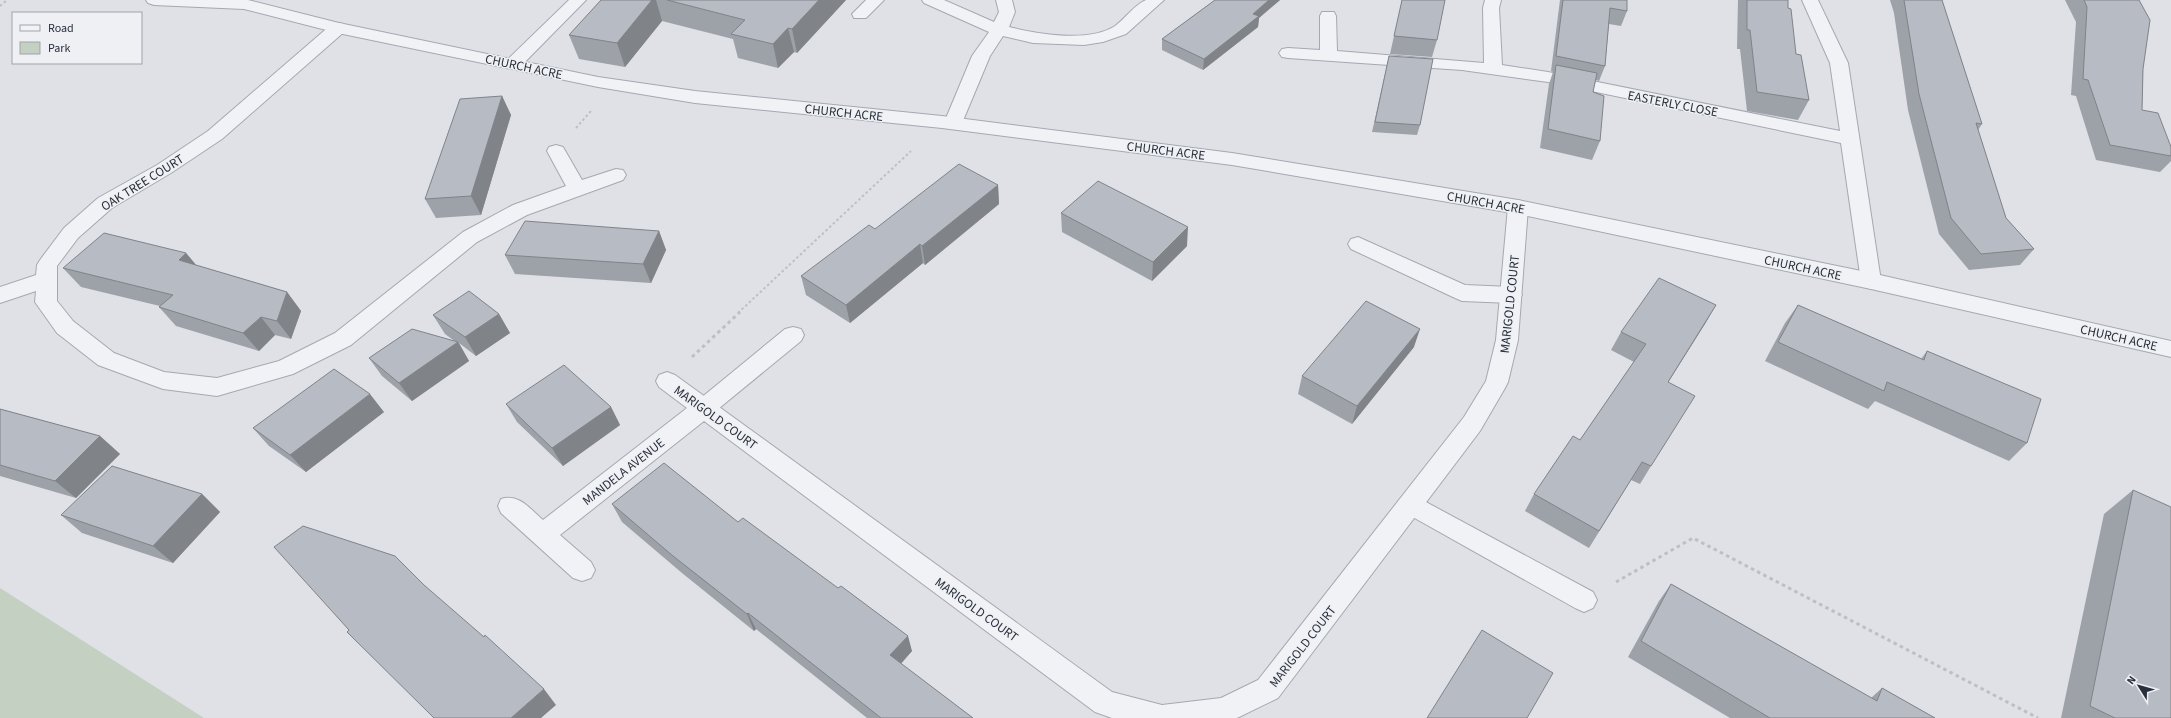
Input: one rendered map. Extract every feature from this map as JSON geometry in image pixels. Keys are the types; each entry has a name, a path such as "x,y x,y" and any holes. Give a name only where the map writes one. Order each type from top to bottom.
{"street":[{"name":"CHURCH ACRE","path":"154,0 244,4 338,28 615,84 695,97 947,123 1232,159 1518,207 1871,281 2171,349"},
{"path":"513,64 578,0"},
{"path":"860,14 876,0"},
{"path":"930,0 999,30 1033,38 1084,40 1103,37 1120,30 1156,0"},
{"path":"947,123 981,56 999,30 1007,12 1004,0"},
{"path":"1493,0 1491,8 1493,70"},
{"path":"1810,0 1839,63 1871,281"},
{"path":"1328,16 1329,56"},
{"name":"OAK TREE COURT","path":"338,28 215,134 164,169 105,203 72,233 47,265 46,302 65,327 106,359 163,380 217,387 285,368 343,339 470,238 520,210 616,175"},
{"name":"EASTERLY CLOSE","path":"1288,53 1462,65 1548,77 1851,139"},
{"path":"556,151 576,189"},
{"name":"MARIGOLD COURT","path":"667,381 1105,703 1162,718 1223,711 1268,689 1472,424 1497,382 1508,340 1518,207"},
{"path":"1358,244 1462,293 1511,295"},
{"path":"0,295 46,280"},
{"name":"MANDELA AVENUE","path":"542,535 704,408 793,335"},
{"path":"1411,504 1584,600"},
{"path":"510,506 582,570"}],"path":[{"path":"0,6 7,0"},
{"path":"556,151 615,84"},
{"path":"667,381 947,123"},
{"path":"1584,600 1693,538 2038,718"}],"green space":[{"path":"0,588 204,718 0,718"}],"building":[{"path":"601,0 652,0 617,43 569,35"},
{"path":"667,0 819,0 792,29 788,28 773,44 731,34 745,20"},
{"path":"1215,0 1269,0 1253,14 1259,16 1204,59 1162,39"},
{"path":"1402,0 1445,0 1437,40 1394,36"},
{"path":"1563,0 1627,0 1627,11 1610,8 1605,66 1556,56"},
{"path":"1747,0 1788,0 1788,8 1791,9 1796,54 1801,55 1809,100 1757,92 1750,30 1747,30"},
{"path":"1904,0 1942,0 1982,124 1976,123 2006,218 2034,249 1981,254 1951,218 1919,94"},
{"path":"2084,0 2139,0 2150,20 2143,69 2142,110 2158,113 2171,147 2171,156 2110,145 2088,80 2083,79 2087,7"},
{"path":"1389,56 1433,59 1420,125 1375,122"},
{"path":"1556,65 1597,73 1593,92 1604,96 1600,141 1548,129"},
{"path":"502,96 471,196 425,199 460,99"},
{"path":"959,164 998,185 922,246 920,244 846,305 801,276 869,225 875,229"},
{"path":"1098,181 1188,227 1153,262 1061,213"},
{"path":"525,221 659,231 643,264 505,255"},
{"path":"104,233 186,253 179,260 287,292 277,321 261,317 243,333 159,307 173,295 63,268"},
{"path":"1659,278 1716,305 1668,382 1695,396 1651,466 1642,462 1599,531 1534,494 1573,436 1580,440 1646,344 1621,332"},
{"path":"469,291 499,314 465,337 433,315"},
{"path":"1366,301 1420,329 1357,406 1302,376"},
{"path":"1798,305 1924,360 1927,351 2041,399 2027,443 1887,382 1884,391 1778,342"},
{"path":"412,329 458,342 399,383 369,358"},
{"path":"564,365 611,407 552,448 506,404"},
{"path":"334,369 370,394 290,455 253,428"},
{"path":"0,409 100,436 55,481 0,465"},
{"path":"664,463 738,522 743,518 838,588 841,586 908,636 890,655 973,718 881,718 673,556 612,504"},
{"path":"112,466 202,494 153,546 61,515"},
{"path":"2133,490 2171,507 2171,718 2115,718 2090,706"},
{"path":"303,526 395,556 424,585 484,637 485,635 544,689 511,718 434,718 347,632 349,630 274,547"},
{"path":"1671,584 1877,701 1882,688 1935,718 1770,718 1641,641"},
{"path":"1482,630 1553,673 1527,718 1427,718"}]}
